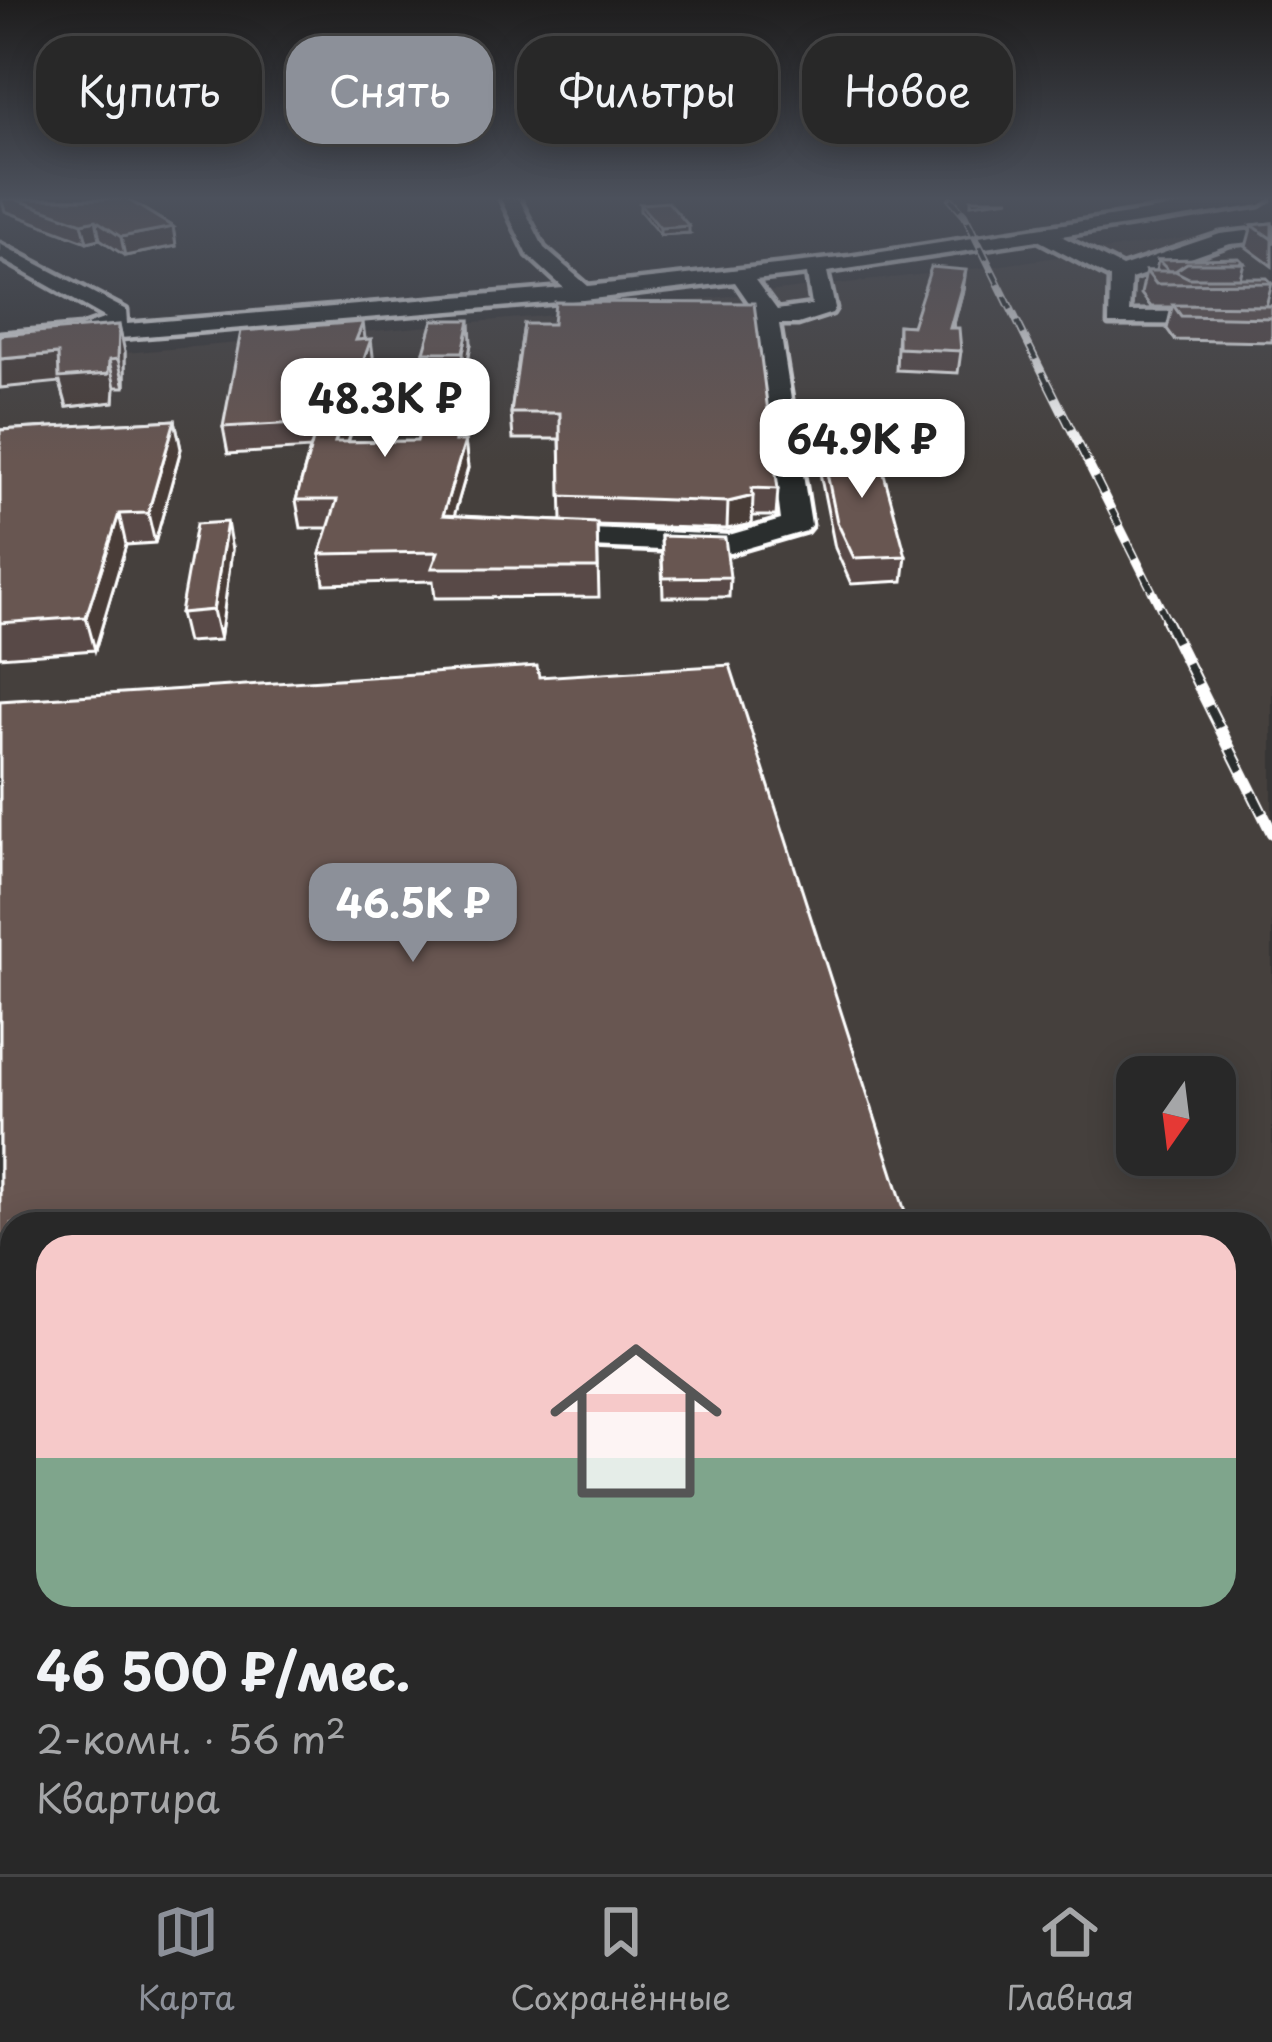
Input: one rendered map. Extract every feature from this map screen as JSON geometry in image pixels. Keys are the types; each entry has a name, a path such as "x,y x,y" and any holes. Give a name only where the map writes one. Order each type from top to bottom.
{"street":[{"path":"66,286 118,315 117,322 77,334"},
{"path":"576,286 583,293"},
{"path":"0,341 640,286"},
{"path":"539,536 730,544 796,525 767,317 748,286"},
{"path":"767,317 798,316 824,308 820,286"},
{"path":"1127,286 1117,319 1272,319"}],"shaded area":[{"path":"816,286 1272,286 1272,1212 0,1212 0,364 588,312"}],"building":[{"path":"925,286 961,286 950,328 959,328 961,351 898,348 898,325 912,326"},
{"path":"555,302 754,303 778,489 752,488 753,496 728,502 561,496 560,413 511,413 524,324 553,324"},
{"path":"1173,305 1272,306 1272,318 1181,316"},
{"path":"433,320 470,320 463,352 424,352"},
{"path":"363,322 356,340 371,339 335,442 417,441 433,386 468,386 455,441 465,441 443,515 597,523 598,568 432,568 438,552 320,554 337,500 296,500 318,422 223,427 241,331"},
{"path":"119,325 118,359 109,360 108,374 59,378 58,354 0,359 0,335"},
{"path":"175,420 148,513 119,514 86,617 0,623 0,430"},
{"path":"821,444 876,444 906,556 854,558 837,522"},
{"path":"227,522 213,610 180,613 196,524"},
{"path":"661,536 725,538 730,577 663,578"},
{"path":"730,665 905,1212 0,1212 0,701 537,666 539,677"}],"railway":[{"path":"1000,286 1048,384"},
{"path":"1047,381 1168,623"},
{"path":"1166,620 1272,833"}]}
